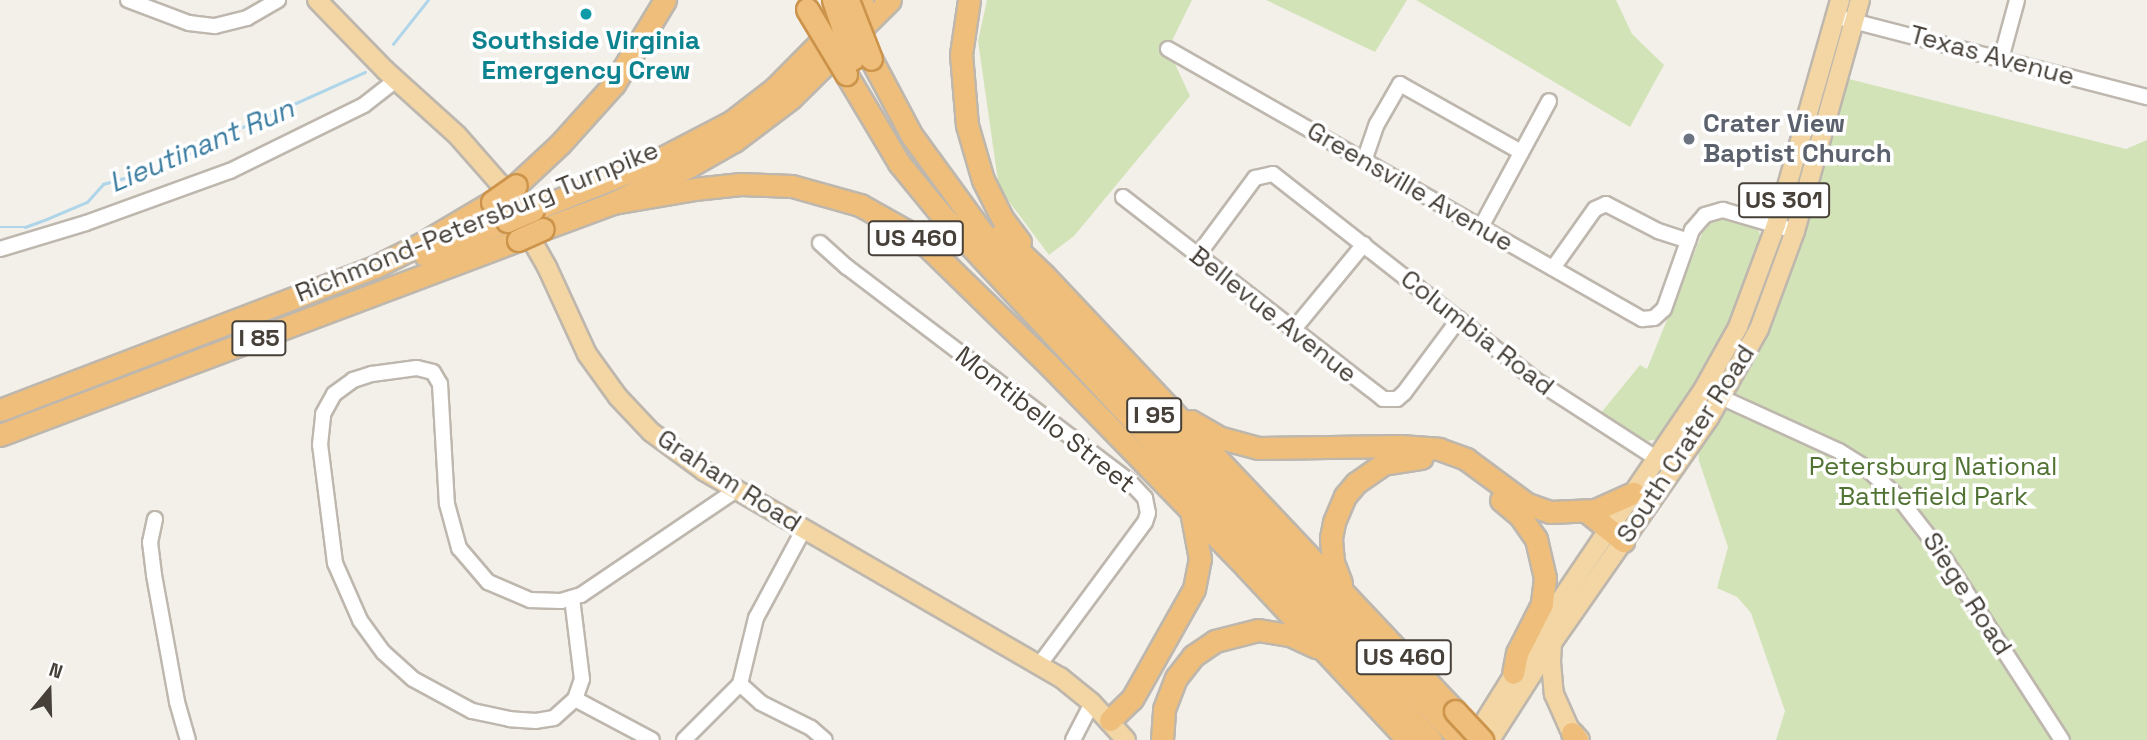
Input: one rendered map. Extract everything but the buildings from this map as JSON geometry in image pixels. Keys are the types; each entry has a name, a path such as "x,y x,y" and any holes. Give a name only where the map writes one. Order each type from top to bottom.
{"highway":[{"name":"Richmond-Petersburg Turnpike","path":"0,410 330,285 421,244 492,202 516,185 569,136 614,84 665,0"},
{"name":"I 95","path":"832,0 857,64 893,137 940,213 1422,739"},
{"name":"I 95","path":"848,0 857,64 887,90 932,165 982,232 1449,717 1460,740"},
{"path":"330,285 380,274 654,162 731,122 775,88 862,0"},
{"name":"Richmond-Petersburg Turnpike","path":"0,435 612,203 711,155 761,122 791,98 890,0"},
{"path":"969,0 961,64 963,106 970,137 993,201 1044,275"},
{"path":"804,4 857,64"},
{"name":"US 460","path":"887,90 907,110 944,166 991,224 1044,275 1354,602 1449,717 1482,740"},
{"name":"US 460","path":"612,203 694,188 768,184 811,189 860,205 926,245 1142,460 1327,653 1422,739"},
{"path":"1017,298 1142,460"},
{"path":"1165,404 1221,438 1258,448 1400,446 1439,449 1466,459 1515,496 1539,509 1565,513 1586,512 1633,493"},
{"path":"1354,602 1336,572 1331,552 1334,522 1345,496 1371,471 1396,460 1419,457 1450,463 1513,509 1530,528 1540,551 1545,578 1542,604 1517,653 1513,673"},
{"path":"1110,720 1132,699 1194,589 1199,559 1190,509"},
{"path":"1586,512 1615,536"},
{"path":"1162,740 1164,709 1176,678 1193,656 1215,641 1243,631 1273,631 1299,639 1327,653"}],"main road":[{"name":"Graham Road","path":"317,0 396,80 457,135 500,184 542,257 586,354 618,397 677,453 736,490 1040,664 1092,703 1126,740"},
{"name":"South Crater Road","path":"1490,740 1552,643 1615,536 1633,493 1703,390 1752,296 1776,225 1840,0"},
{"name":"South Crater Road","path":"1473,740 1513,673 1615,536 1673,469 1722,397 1766,315 1795,231 1860,0"},
{"path":"1552,643 1554,694 1577,738"}],"street":[{"path":"128,0 189,23 215,26 247,18 278,0"},
{"path":"2001,60 2017,0"},
{"name":"Texas Avenue","path":"1836,18 2147,97"},
{"name":"Greensville Avenue","path":"1168,49 1642,319 1654,318 1664,309 1688,241"},
{"path":"0,249 86,223 218,176 364,105 396,80"},
{"path":"1364,161 1377,124 1401,84 1521,152"},
{"path":"1481,227 1549,101"},
{"name":"Columbia Road","path":"1198,256 1259,175 1273,174 1540,383 1673,469"},
{"name":"Bellevue Avenue","path":"1123,197 1383,399 1402,396 1459,319"},
{"path":"1553,268 1600,205 1611,205 1658,231 1688,241 1698,222 1717,211 1795,231"},
{"name":"Montibello Street","path":"820,243 847,267 1120,475 1145,498 1148,513 1145,522 1040,664"},
{"path":"1294,329 1364,244"},
{"path":"572,598 583,667 575,699 561,714 544,721 510,719 472,711 413,679 372,638 347,597 335,563 320,444 328,404 343,386 353,380 394,370 427,369 438,377 448,511 453,531 467,561 488,582 514,595 546,601 572,598 633,562 736,490"},
{"name":"Siege Road","path":"1703,390 1839,451 1865,467 1899,498 1937,547 2062,740"},
{"path":"155,519 150,542 153,575 177,702 188,740"},
{"path":"684,740 740,684 756,618 804,529"},
{"path":"740,684 761,703 811,728 825,740"},
{"path":"575,699 652,740"},
{"path":"1073,740 1092,703"}],"green space":[{"path":"987,0 1192,0 1168,49 1190,96 1074,236 1049,255 999,188 978,41"},
{"path":"1266,0 1407,0 1375,52"},
{"path":"1416,0 1616,0 1632,34 1664,65 1630,127"},
{"name":"Petersburg National Battlefield Park","path":"1849,79 2126,149 2147,140 2147,740 1776,740 1785,711 1751,613 1737,597 1717,588 1728,547 1699,461 1698,450 1754,358 1781,300"},
{"path":"1710,214 1757,226 1761,238 1738,302 1702,372 1658,439 1648,441 1600,414 1640,365 1647,369"}],"waterway":[{"name":"Lieutinant Run","path":"393,44 428,0"},
{"name":"Lieutinant Run","path":"0,227 25,227 47,219 87,202 103,184 164,167 227,134 365,72"}],"place":[{"name":"Southside Virginia Emergency Crew","path":"586,14"},
{"name":"Crater View Baptist Church","path":"1689,139"}]}
